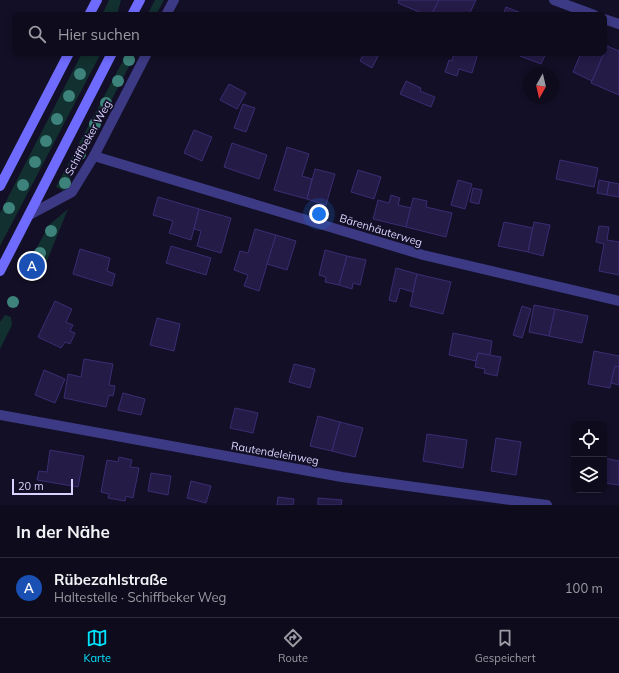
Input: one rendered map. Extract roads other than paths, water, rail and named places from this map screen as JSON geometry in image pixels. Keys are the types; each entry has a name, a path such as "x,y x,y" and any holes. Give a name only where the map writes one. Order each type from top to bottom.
{"main road":[{"path":"91,12 97,0"},
{"path":"134,12 140,0"},
{"path":"0,186 67,56"},
{"name":"Schiffbeker Weg","path":"0,271 110,56"}],"street":[{"path":"168,12 174,0"},
{"path":"554,0 586,12"},
{"path":"607,20 619,24"},
{"name":"Schiffbeker Weg","path":"29,215 72,192 94,156 145,56"},
{"name":"Bärenhäuterweg","path":"94,156 423,255 619,301"},
{"name":"Rautendeleinweg","path":"0,415 342,477 547,505"}],"place":[{"name":"Rübezahlstraße","path":"32,266"}]}
